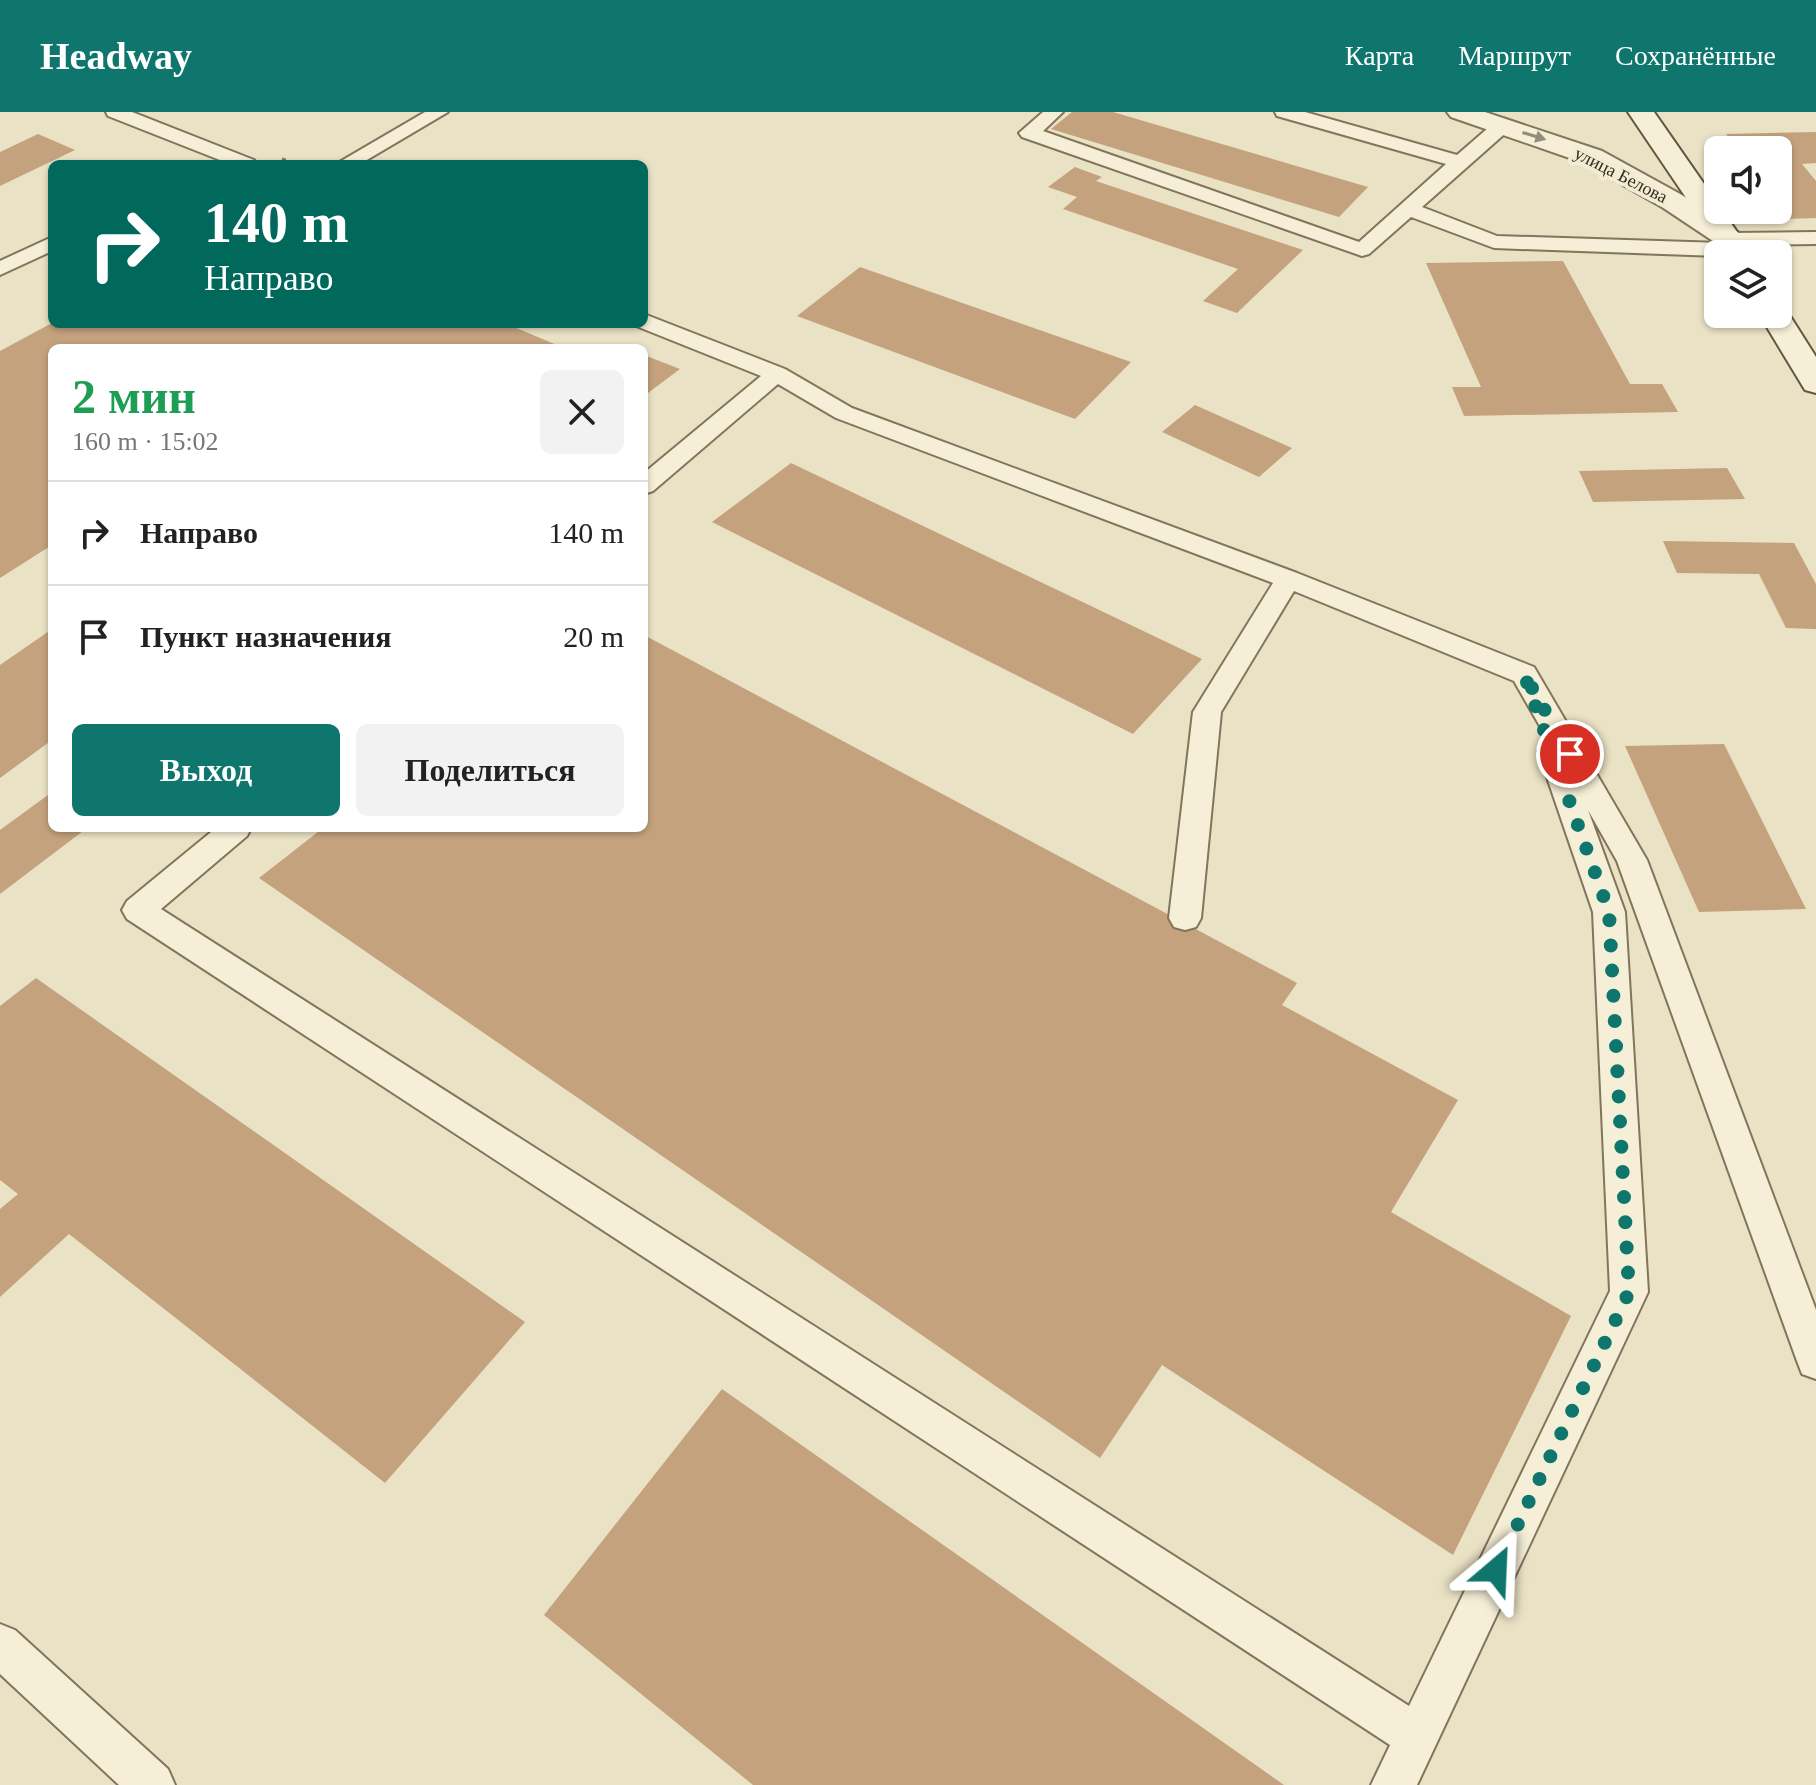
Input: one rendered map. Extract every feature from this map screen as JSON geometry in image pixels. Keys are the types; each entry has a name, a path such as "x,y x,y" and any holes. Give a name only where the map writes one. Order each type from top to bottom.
{"street":[{"name":"улица Белова","path":"1460,112 1593,157 1672,201 1724,240"},
{"path":"1641,112 1729,240"},
{"path":"1783,328 1816,383"}],"lane":[{"path":"115,112 237,160"},
{"path":"353,160 439,112"},
{"path":"1054,112 1029,133 1362,250 1502,126"},
{"path":"1284,112 1460,162"},
{"path":"212,160 223,154"},
{"path":"1408,209 1494,242 1704,247"},
{"path":"1792,241 1816,238"},
{"path":"0,269 48,245"},
{"path":"648,323 777,374 844,413 1288,579 1524,674 1632,860 1816,1361"},
{"path":"648,483 777,374"},
{"path":"1185,918 1207,712 1288,579"},
{"path":"1394,1785 1629,1292 1609,912 1524,674"},
{"path":"231,832 138,910 1417,1737"},
{"path":"0,1645 152,1785"}],"building":[{"path":"1072,112 1113,112 1368,187 1339,217 1051,129"},
{"path":"1816,132 1816,163 1802,164 1816,181 1816,218 1792,219 1792,136 1726,134"},
{"path":"38,134 75,150 48,160 48,163 0,186 0,152"},
{"path":"1075,167 1102,177 1096,181 1303,250 1237,313 1203,301 1238,269 1063,209 1077,197 1048,187"},
{"path":"1563,261 1630,384 1662,384 1678,412 1464,416 1452,387 1481,387 1426,263"},
{"path":"860,267 1131,362 1075,419 797,316"},
{"path":"48,325 48,328 516,328 554,344 48,344 48,548 0,578 0,351"},
{"path":"648,357 680,369 648,393"},
{"path":"1195,405 1292,448 1259,477 1162,432"},
{"path":"791,463 1202,659 1133,734 712,522"},
{"path":"1727,468 1745,499 1593,502 1579,471"},
{"path":"1663,541 1794,543 1816,584 1816,629 1786,628 1759,574 1677,573"},
{"path":"48,632 48,743 0,778 0,665"},
{"path":"648,637 1297,983 1282,1005 1458,1100 1391,1212 1571,1316 1453,1555 1162,1365 1100,1458 259,878 318,832 648,832"},
{"path":"1724,744 1806,909 1699,912 1625,746"},
{"path":"48,795 48,832 82,832 0,894 0,830"},
{"path":"36,978 525,1322 385,1483 69,1234 0,1297 0,1209 18,1194 0,1180 0,1006"},
{"path":"722,1389 1284,1785 753,1785 544,1615"}],"route":[{"path":"1496,1570 1629,1292 1609,912 1524,674 1570,754"}]}
